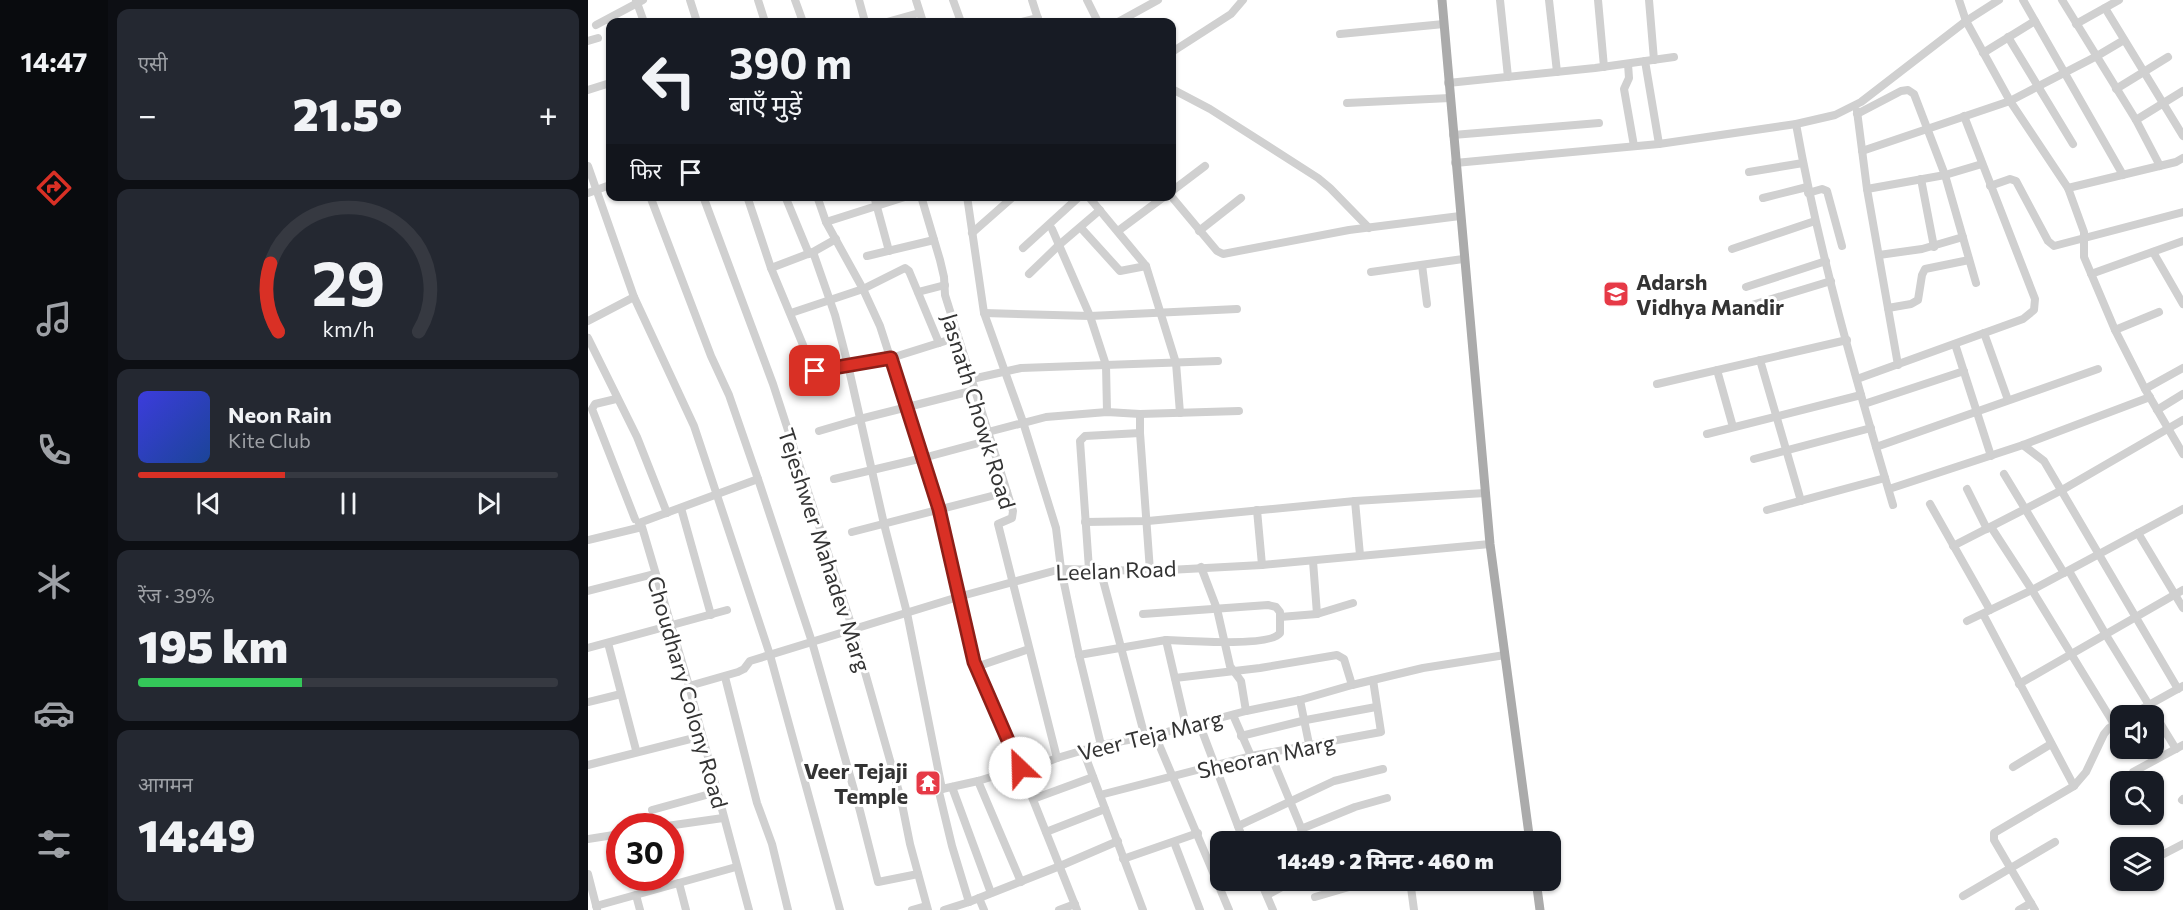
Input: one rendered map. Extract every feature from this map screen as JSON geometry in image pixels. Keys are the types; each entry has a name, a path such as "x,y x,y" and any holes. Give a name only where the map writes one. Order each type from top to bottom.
{"main road":[{"path":"1442,0 1463,259 1490,544 1529,831"},
{"path":"1537,891 1539,910"}],"street":[{"path":"690,0 696,18"},
{"path":"758,0 764,18"},
{"path":"795,0 802,18"},
{"path":"859,0 864,18"},
{"path":"916,0 921,18"},
{"path":"953,0 960,18"},
{"path":"1032,0 1038,18"},
{"path":"1087,0 1096,18"},
{"path":"1125,18 1158,0"},
{"path":"1500,0 1508,77"},
{"path":"1549,0 1557,72"},
{"path":"1598,0 1604,67"},
{"path":"1649,0 1649,61 1659,144"},
{"path":"1959,0 1966,21 2010,101 2068,189 2085,237 2083,252 2115,330 2183,454"},
{"path":"1857,110 1966,21 1999,0"},
{"path":"2023,0 2123,175"},
{"path":"2062,0 2136,120 2160,166"},
{"path":"2076,24 2119,0"},
{"path":"608,18 638,1 643,18"},
{"path":"1176,50 1200,35 1240,2"},
{"path":"2104,8 2183,136"},
{"path":"901,18 919,13"},
{"path":"596,25 606,19"},
{"path":"1983,53 2035,21"},
{"path":"1340,34 1444,24"},
{"path":"2008,37 2073,144"},
{"path":"588,41 598,38"},
{"path":"1862,151 2010,101 2124,40"},
{"path":"1448,83 1604,67 1674,57"},
{"path":"2116,88 2168,57"},
{"path":"1628,64 1629,78 1624,89 1634,146"},
{"path":"588,90 606,84"},
{"path":"1455,163 1659,144 1796,124 1857,110 1908,90 1914,94 1945,175 1976,283"},
{"path":"1176,91 1210,109 1318,178 1370,228"},
{"path":"2136,120 2183,91"},
{"path":"1347,103 1450,98"},
{"path":"1857,110 1867,189 1898,364"},
{"path":"1857,379 2023,319 2034,310 2035,299 1964,116"},
{"path":"1453,135 1599,123"},
{"path":"1796,124 1815,221 1893,506"},
{"path":"2068,189 2176,162 2183,158"},
{"path":"1749,172 1803,163"},
{"path":"1867,189 1945,175 1982,164"},
{"path":"588,165 592,191 634,297 694,426 770,655 840,910"},
{"path":"1176,188 1205,166"},
{"path":"1921,179 1934,247"},
{"path":"1990,186 2010,179 2016,181 2050,244 2057,246 2183,212"},
{"path":"1763,198 1808,190 1827,191 1842,246"},
{"path":"1199,231 1240,198"},
{"path":"652,201 711,356 729,395 758,479 812,642 878,882 918,874"},
{"name":"Tejeshwer Mahadev Marg","path":"705,201 772,384 853,628 901,799 927,908"},
{"path":"749,201 771,268 813,369 819,371 891,358 958,337"},
{"path":"787,201 830,299 848,365 871,471 907,613 942,789 939,792 943,811 969,902"},
{"path":"819,201 826,222 863,289 880,326 891,358 939,509 976,667 1021,770 1076,907 1059,910"},
{"path":"876,201 889,250"},
{"path":"826,222 892,201"},
{"name":"Jasnath Chowk Road","path":"923,201 933,234 945,285 945,296 1013,515 1010,520 998,524 1057,758"},
{"path":"968,201 984,313 1023,422 1056,528 1061,569 1101,745"},
{"path":"972,233 1008,201"},
{"path":"1023,248 1075,201"},
{"path":"1092,201 1146,266 1176,363 1180,413"},
{"path":"1118,231 1158,201"},
{"path":"1175,201 1216,255 1370,228 1460,216"},
{"path":"1029,274 1100,210"},
{"path":"1732,249 1815,221"},
{"path":"1081,228 1120,272 1146,266"},
{"path":"1052,229 1090,316 1106,365 1107,412"},
{"path":"1879,255 1934,247 1963,237"},
{"path":"771,268 811,253 836,239"},
{"path":"867,255 933,240"},
{"path":"2091,274 2183,241"},
{"path":"2152,252 2183,304"},
{"path":"1371,272 1463,259"},
{"path":"1888,308 1911,304 1918,300 1925,269 1969,260"},
{"path":"1746,287 1826,261"},
{"path":"1422,265 1427,304"},
{"path":"791,313 863,289 905,268 909,271 939,343"},
{"path":"1752,305 1831,281"},
{"path":"918,292 945,285"},
{"path":"588,321 634,297"},
{"path":"984,313 1090,316 1237,309"},
{"path":"2115,330 2158,312"},
{"path":"1984,333 2008,400"},
{"path":"588,338 616,399 637,437 667,513"},
{"path":"1656,384 1847,340"},
{"path":"1955,344 1991,456"},
{"path":"1760,360 1801,501"},
{"path":"972,379 1031,367 1218,361"},
{"path":"1889,489 2023,445 2148,393 2183,368"},
{"path":"1876,447 2098,369"},
{"path":"1717,370 1733,427"},
{"path":"1864,404 1964,371"},
{"path":"819,431 975,390"},
{"path":"2157,410 2183,394"},
{"path":"1707,434 1861,395"},
{"path":"616,399 595,404 592,409 637,521 667,513 758,479"},
{"path":"834,479 923,459 1023,422 1046,417 1107,412 1140,414 1239,411"},
{"path":"1140,414 1150,571"},
{"path":"1953,546 2062,490 2183,420"},
{"path":"1754,459 1871,428"},
{"path":"1089,569 1080,446 1082,438 1140,433"},
{"path":"2004,474 2149,705 2180,687 2040,456 2023,445"},
{"path":"1767,510 1885,478"},
{"path":"1967,489 1989,528 2032,590 2071,655 2110,712"},
{"path":"852,532 1007,492"},
{"path":"1085,522 1148,521 1355,501 1485,493"},
{"path":"1355,501 1360,555"},
{"path":"1930,504 1986,612 2019,684 2074,786"},
{"path":"681,508 711,615"},
{"path":"1967,621 2032,590 2183,509"},
{"path":"1257,510 1262,565"},
{"name":"Choudhary Colony Road","path":"588,540 642,527 702,736 748,910"},
{"path":"2138,533 2183,608"},
{"name":"Leelan Road","path":"688,686 726,676 744,669 750,661 853,628 1061,569 1150,571 1262,565 1490,544"},
{"path":"1313,561 1317,614"},
{"path":"1201,567 1217,609 1230,666 1241,681 1246,711"},
{"path":"1100,569 1146,737"},
{"path":"588,591 654,574"},
{"path":"2019,684 2183,590"},
{"path":"1280,617 1317,614 1353,603"},
{"path":"1079,655 1166,640 1226,643 1278,637 1281,629 1279,609 1268,605 1143,614"},
{"path":"588,648 727,610"},
{"path":"1166,640 1186,726"},
{"path":"608,643 636,750"},
{"path":"976,667 1029,649"},
{"path":"1176,678 1260,668 1337,655 1344,659 1352,685"},
{"name":"Veer Teja Marg","path":"942,789 1021,770 1101,745 1155,735 1423,668 1505,655"},
{"path":"726,676 757,803 772,844 788,910"},
{"name":"Sheoran Marg","path":"1100,795 1251,756 1381,732 1373,680"},
{"path":"588,702 621,694"},
{"path":"1300,700 1306,720 1309,744"},
{"path":"1241,736 1306,720 1376,707"},
{"path":"1233,715 1251,756"},
{"path":"1199,723 1240,831"},
{"path":"2135,771 2180,747 2164,725"},
{"path":"2019,910 2033,906 1994,840 1994,832 2074,786 2086,772 2104,734 2110,728"},
{"path":"1155,735 1198,833 1228,910"},
{"path":"588,765 702,736"},
{"path":"2013,767 2051,744"},
{"path":"1083,750 1143,910"},
{"path":"1270,753 1302,831"},
{"path":"1238,826 1334,781 1383,769"},
{"path":"1033,799 1093,777"},
{"path":"978,781 1021,882"},
{"path":"952,787 991,893"},
{"path":"652,810 717,792"},
{"path":"1311,831 1340,813 1387,798"},
{"path":"1046,832 1106,810"},
{"path":"684,824 723,818"},
{"path":"1123,860 1198,833"},
{"path":"588,839 606,836"},
{"path":"944,910 1021,882 1118,841"},
{"path":"1174,842 1200,910"},
{"path":"1963,896 2055,842"},
{"path":"2164,854 2183,844"},
{"path":"684,881 736,867"},
{"path":"588,874 597,908 650,891"},
{"path":"680,891 686,910"},
{"path":"1265,891 1273,910"},
{"path":"1267,895 1274,891"},
{"path":"1315,897 1335,891"},
{"path":"1411,891 1414,910"},
{"path":"636,895 640,910"},
{"path":"979,898 984,910"},
{"path":"912,910 927,908"}],"place":[{"name":"Adarsh Vidhya Mandir","path":"1616,294"},
{"name":"Veer Tejaji Temple","path":"928,783"}],"route":[{"path":"815,371 891,358 939,509 974,662 1020,768"}]}
